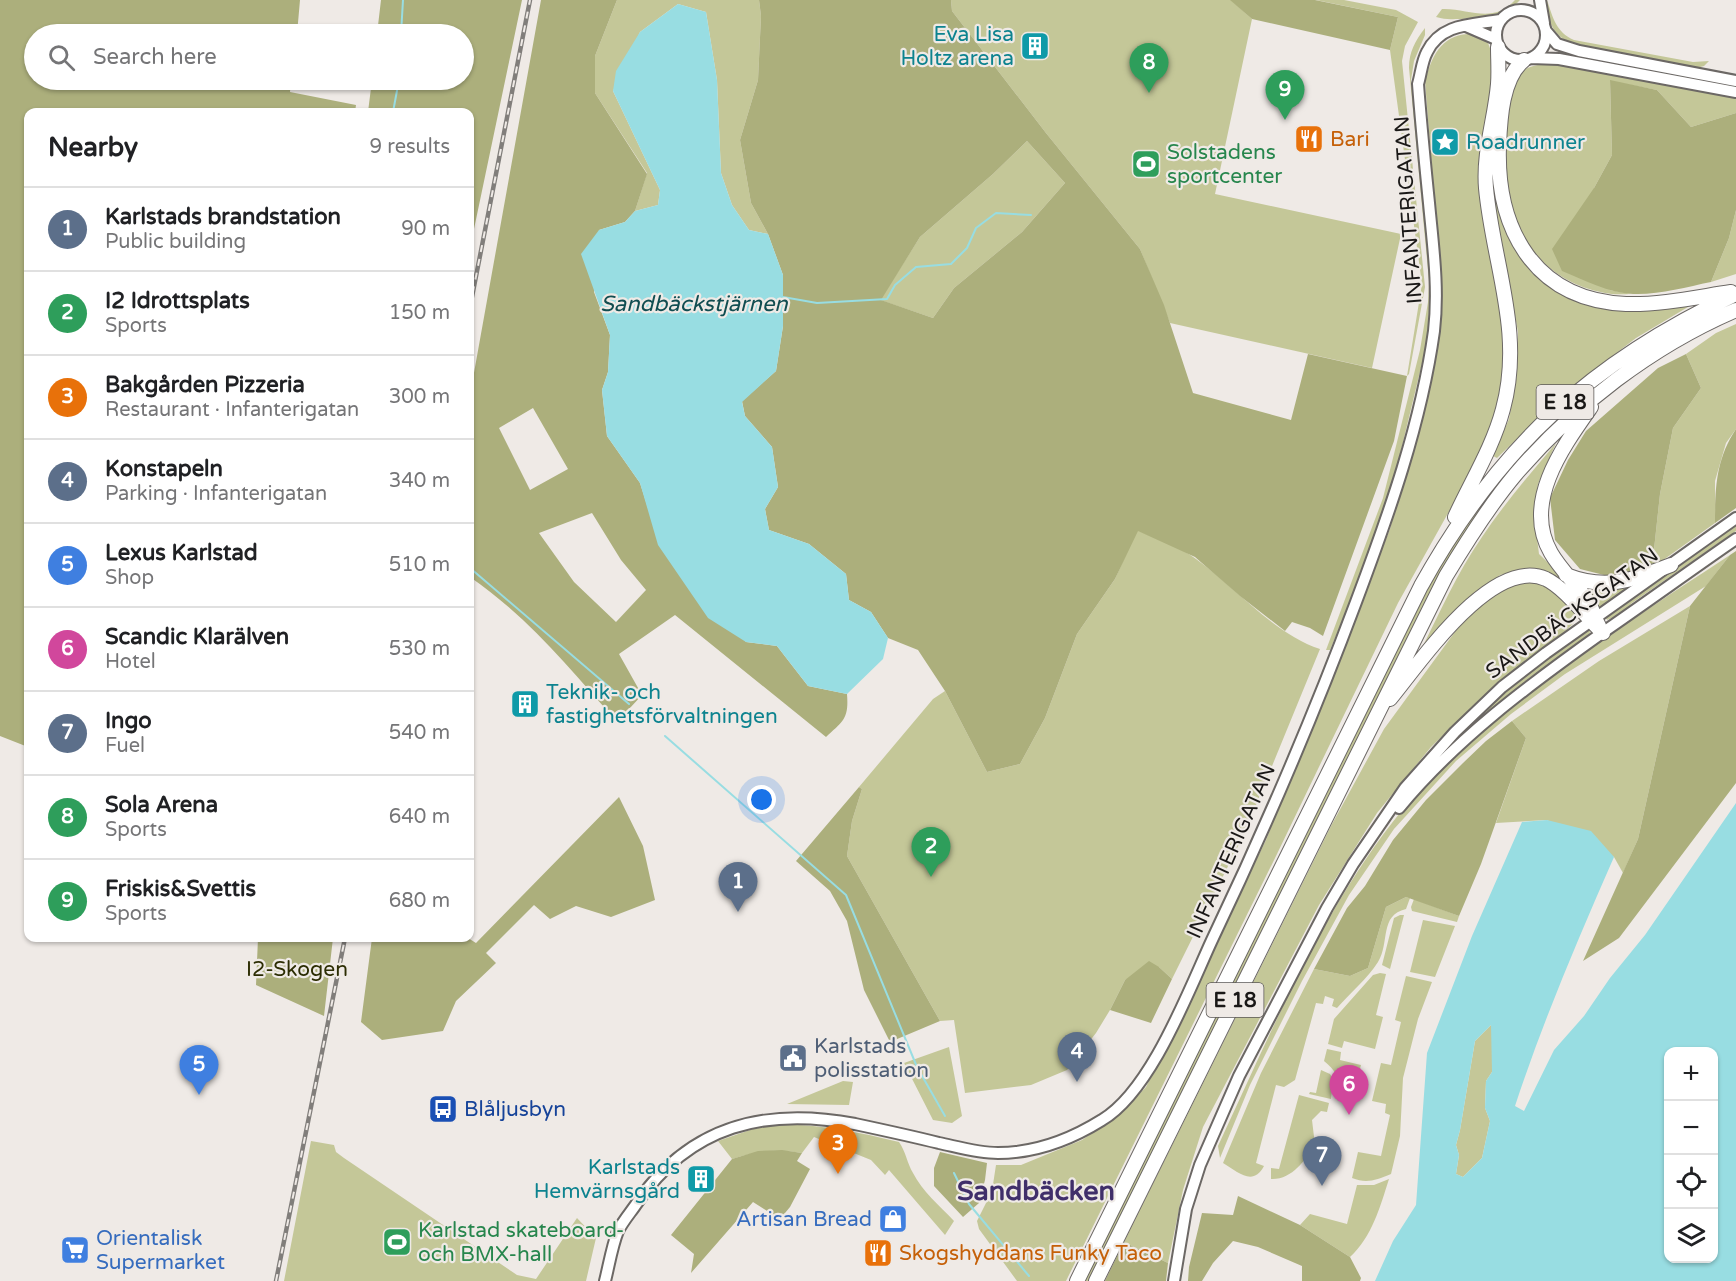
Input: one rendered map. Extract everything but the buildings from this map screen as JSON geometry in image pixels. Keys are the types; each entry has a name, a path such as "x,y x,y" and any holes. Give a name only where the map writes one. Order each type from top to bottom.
{"highway":[{"path":"1437,558 1496,430 1504,409 1510,372 1511,348 1507,304 1486,188 1485,163 1498,83 1497,43"},
{"path":"1527,59 1512,72 1507,86 1498,161 1506,213 1522,251 1556,283 1596,300 1613,303 1647,303 1736,293"},
{"name":"E 18","path":"1077,1281 1437,558 1489,482 1526,438 1579,389 1655,336 1736,293"},
{"name":"E 18","path":"1096,1281 1446,576 1484,517 1516,474 1540,448 1602,392 1668,345 1736,310"},
{"path":"1593,620 1590,605 1550,552 1545,541 1541,517 1542,502 1560,452 1602,392"},
{"path":"1566,575 1594,584 1616,583 1628,581 1671,565"},
{"path":"1374,720 1449,627 1464,611 1496,586 1525,576 1545,579 1566,594 1603,633"}],"street":[{"path":"1514,10 1522,0"},
{"path":"1527,59 1543,47 1545,27 1540,0"},
{"path":"1497,43 1497,26 1500,20 1514,10 1523,9 1531,11 1557,44 1579,51 1736,81"},
{"name":"INFANTERIGATAN","path":"605,1281 619,1230 646,1190 672,1160 699,1142 727,1129 753,1122 815,1118 969,1150 1004,1153 1040,1149 1066,1139 1106,1119 1135,1092 1163,1045 1256,849 1289,772 1369,566 1410,445 1429,360 1437,291 1418,84 1427,52 1442,32 1457,26 1500,20"},
{"path":"1466,26 1497,43 1509,58 1559,59 1736,92"},
{"name":"SANDBÄCKSGATAN","path":"1174,1281 1186,1209 1200,1165 1245,1066 1327,908 1353,864 1405,788 1455,732 1502,687 1546,653 1736,518"},
{"name":"SANDBÄCKSGATAN","path":"1353,864 1411,794 1459,744 1520,693 1736,539"}],"green space":[{"path":"0,0 300,0 298,24 24,24 24,90 290,90 290,92 356,105 356,108 24,108 24,745 0,736"},
{"path":"381,0 522,0 474,229 474,108 368,108 371,90 474,90 474,24 378,24"},
{"path":"541,0 617,0 595,56 595,93 647,174 635,211 625,222 599,230 594,292 610,335 608,372 602,390 607,436 640,483 648,508 746,642 777,646 808,686 847,694 846,714 841,723 826,737 675,615 619,654 642,695 617,722 530,627 474,580 474,373","holes":["533,408 568,469 530,490 499,428","592,513 621,560 646,590 616,622 574,582 539,533"]},
{"path":"617,0 759,0 761,16 758,80 740,140 751,203 768,234 749,230 732,205 721,173 717,80 706,12 678,4 640,32 613,91 660,190 658,205 635,211 647,173 595,93 595,56"},
{"path":"759,0 951,0 952,11 1046,133 1140,249 1164,305 1193,393 1291,420 1308,354 1407,376 1394,441 1323,636 1310,628 1292,622 1285,631 1195,557 1138,531 1115,579 1077,634 1045,718 1020,764 987,772 945,691 918,650 888,638 871,612 849,600 846,574 809,544 769,530 765,509 778,487 772,447 745,416 742,401 776,371 783,326 783,275 768,234 751,203 740,140 758,80 761,16","holes":["1027,141 1065,183 1022,232 954,288 933,318 881,300 920,237 993,174"]},
{"name":"Solstadens sportcenter","path":"951,0 1231,0 1252,19 1215,194 1401,234 1372,368 1170,323 1140,249 1046,133 952,11"},
{"path":"1230,0 1315,0 1398,17 1390,50 1252,19"},
{"path":"1316,0 1344,0 1396,10 1418,22 1405,46 1402,61 1425,287 1407,376 1422,284 1390,50 1398,17"},
{"path":"1515,0 1520,0 1514,6 1493,16 1461,19 1436,17 1442,9 1489,14 1506,8"},
{"path":"1543,0 1547,0 1559,29 1574,40 1693,62 1709,61 1697,68 1574,45 1560,37 1552,27"},
{"path":"1425,28 1425,35 1414,61 1411,80 1429,248 1431,287 1425,351 1396,471 1372,548 1330,650 1326,650 1383,498 1420,350 1428,302 1429,281 1409,68 1413,47"},
{"path":"1468,34 1477,36 1488,43 1493,56 1493,81 1480,153 1480,191 1500,286 1506,361 1499,408 1481,454 1398,603 1066,1281 1017,1281 979,1229 977,1221 992,1191 996,1165 1021,1165 1082,1140 1120,1114 1146,1087 1266,840 1390,529 1438,346 1442,299 1425,81 1434,56 1444,43"},
{"path":"1543,64 1568,65 1736,97 1736,113 1691,127 1657,90 1610,81 1612,155 1594,188 1610,290 1632,294 1608,294 1576,284 1553,270 1534,252 1520,231 1511,206 1506,179 1505,151 1510,99 1514,82 1521,72"},
{"path":"1610,80 1657,90 1691,127 1736,113 1736,210 1729,238 1711,282 1663,292 1633,294 1606,289 1562,271 1552,249 1594,188 1612,155"},
{"path":"1495,123 1503,215 1515,249 1533,274 1575,298 1698,301 1636,338 1563,394 1497,458 1493,456 1509,419 1517,374 1518,332 1491,184"},
{"path":"1027,141 1065,183 1022,232 954,288 933,318 880,300 920,237 993,174"},
{"path":"1736,210 1736,274 1711,282 1729,238"},
{"path":"1736,299 1736,302 1684,328 1648,350 1578,402 1538,440 1480,510 1442,569 1091,1281 1084,1281 1441,561 1500,476 1573,400 1646,345"},
{"path":"1736,324 1736,429 1726,443 1715,481 1715,523 1652,568 1660,494 1673,428 1701,388 1686,354 1716,333"},
{"path":"1686,354 1701,388 1673,428 1660,494 1652,568 1612,577 1580,569 1555,540 1550,498 1568,460 1586,431 1658,368"},
{"path":"1736,429 1736,508 1715,523 1718,474 1724,451"},
{"path":"1556,443 1538,484 1534,514 1539,554 1568,582 1591,613 1547,572 1524,569 1500,575 1469,598 1419,654 1473,551 1508,501"},
{"path":"1736,524 1736,531 1632,603 1621,614 1607,620 1605,616"},
{"path":"1137,530 1190,554 1287,633 1320,649 1245,832 1172,979 1159,967 1125,980 1096,1033 1067,1070 1031,1085 965,1093 954,1020 940,1021 847,856 852,821 862,789 859,787 933,699 945,691 987,772 1020,764 1045,718 1077,634 1115,579"},
{"path":"1736,551 1736,783 1619,938 1583,961 1638,839 1690,606 1730,555"},
{"path":"1730,555 1706,586 1565,674 1511,714 1456,761 1394,829 1349,895 1302,981 1250,1085 1220,1158 1218,1146 1304,964 1355,876 1383,835 1414,796 1473,740 1534,690 1598,643"},
{"path":"1522,582 1548,583 1565,599 1574,612 1574,623 1503,678 1431,747 1377,813 1319,905 1203,1127 1183,1190 1168,1263 1124,1242 1331,826 1384,729 1460,625 1494,594"},
{"path":"1633,586 1600,609 1583,589 1606,591"},
{"path":"1690,606 1638,839 1623,873 1614,857 1547,820 1496,823 1526,738 1512,721 1599,661"},
{"path":"1593,627 1586,639 1529,678 1417,783 1459,734 1490,704 1540,664"},
{"path":"1512,721 1526,738 1481,864 1459,916 1406,897 1386,907 1368,968 1350,976 1314,969 1347,908 1365,886 1393,840 1426,800 1486,741"},
{"path":"859,787 862,789 852,821 847,856 940,1021 890,1042 864,990 847,921 830,891 796,861"},
{"path":"619,797 643,846 655,900 611,917 576,906 550,919 534,905 486,953 496,963 456,1001 443,1031 382,1040 361,1022 371,942 476,943"},
{"path":"1406,897 1410,898 1406,909 1398,912 1388,923 1382,955 1369,974 1337,1008 1332,1006 1334,999 1325,996 1323,1004 1316,1003 1295,1080 1284,1087 1276,1085 1256,1163 1264,1166 1260,1172 1255,1176 1245,1176 1223,1163 1261,1073 1314,969 1350,976 1368,968 1386,907"},
{"path":"1414,899 1459,916 1457,922 1412,911"},
{"path":"1404,915 1390,969 1382,965 1394,918"},
{"path":"1423,920 1455,926 1435,977 1410,972"},
{"name":"I2-Skogen","path":"258,942 333,942 324,1016 256,985"},
{"path":"1149,961 1172,979 1151,1023 1110,1010 1125,980"},
{"path":"1386,974 1376,1015 1383,1017 1375,1049 1344,1041 1342,1048 1328,1044 1334,1019 1373,975"},
{"path":"1406,976 1432,982 1418,1019 1403,1078 1400,1136 1391,1174 1372,1180 1357,1180 1352,1178 1358,1152 1381,1156 1390,1115 1385,1113 1386,1104 1372,1101 1381,1063 1391,1065 1401,1022 1395,1020"},
{"path":"1492,1024 1492,1072 1486,1081 1485,1108 1490,1121 1482,1158 1463,1177 1456,1174 1459,1155 1456,1145 1475,1041"},
{"path":"949,1047 962,1116 952,1123 933,1120 904,1063"},
{"path":"1327,1049 1341,1052 1340,1060 1361,1065 1352,1098 1354,1099 1353,1105 1337,1100 1337,1078 1333,1069 1324,1061"},
{"path":"1321,1070 1330,1074 1333,1079 1331,1099 1309,1094 1310,1092 1316,1093"},
{"path":"843,1081 853,1082 849,1105 787,1104"},
{"path":"1299,1095 1329,1103 1327,1112 1321,1111 1312,1120 1315,1145 1302,1163 1292,1173 1271,1179 1271,1168 1279,1169"},
{"path":"780,1124 840,1130 899,1142 917,1180 954,1221 945,1235 889,1170 885,1175 871,1160 814,1137 802,1153 767,1151 732,1159 718,1141 753,1129"},
{"path":"311,1141 334,1145 336,1152 344,1158 517,1275 536,1279 577,1218 596,1238 586,1281 284,1281"},
{"path":"782,1150 802,1153 797,1161 810,1169 790,1207 780,1219 753,1202 691,1273 694,1254 671,1235 732,1159 758,1151"},
{"path":"940,1152 987,1163 979,1203 963,1217 934,1186 934,1168"},
{"path":"1389,1179 1370,1231 1350,1257 1300,1225 1310,1214 1347,1224 1357,1185 1374,1185"},
{"path":"1238,1196 1300,1225 1350,1257 1361,1278 1360,1281 1302,1281 1302,1266 1258,1247 1233,1241 1213,1263 1202,1281 1188,1281 1189,1267 1202,1213 1233,1215"},
{"path":"1124,1242 1168,1263 1166,1281 1105,1281"}],"water":[{"name":"Sandbäckstjärnen","path":"678,4 706,12 717,80 721,173 732,205 749,230 768,234 783,275 783,326 776,371 742,402 745,416 772,447 778,487 765,509 769,530 809,544 846,574 849,600 871,612 888,638 883,659 847,694 808,686 777,646 746,642 708,618 658,545 640,483 607,436 602,390 608,372 610,335 581,254 599,230 625,222 635,211 658,205 660,190 613,91 616,71 640,32"},
{"path":"1736,803 1736,1281 1375,1281 1393,1241 1416,1205 1427,1053 1472,936 1522,822 1547,820 1591,831 1614,857 1562,980 1515,1106 1524,1111 1554,1050 1584,1016 1610,978 1645,935","holes":["1491,1025 1492,1072 1486,1081 1485,1108 1490,1121 1482,1158 1463,1177 1456,1174 1459,1155 1456,1145 1475,1041"]}],"waterway":[{"path":"402,24 403,0"},
{"path":"394,108 397,90"},
{"path":"783,297 817,303 887,299 895,285 916,267 951,264 967,248 976,228 996,213 1031,215"},
{"path":"474,571 629,704"},
{"path":"665,736 846,895 917,1067 945,1116"},
{"path":"954,1173 969,1204 1029,1276"}],"railway":[{"path":"474,287 530,0"},
{"path":"276,1281 344,942"}],"place":[{"name":"Eva Lisa Holtz arena","path":"1035,46"},
{"name":"Sola Arena","path":"1149,93"},
{"name":"Friskis&Svettis","path":"1285,120"},
{"name":"Bari","path":"1309,139"},
{"name":"Roadrunner","path":"1445,142"},
{"name":"Solstadens sportcenter","path":"1146,164"},
{"name":"Teknik- och fastighetsförvaltningen","path":"525,704"},
{"name":"I2 Idrottsplats","path":"931,877"},
{"name":"Karlstads brandstation","path":"738,912"},
{"name":"Karlstads polisstation","path":"793,1058"},
{"name":"Konstapeln","path":"1077,1082"},
{"name":"Lexus Karlstad","path":"199,1095"},
{"name":"Blåljusbyn","path":"443,1109"},
{"name":"Scandic Klarälven","path":"1349,1115"},
{"name":"Bakgården Pizzeria","path":"838,1174"},
{"name":"Karlstads Hemvärnsgård","path":"701,1179"},
{"name":"Ingo","path":"1322,1186"},
{"name":"Artisan Bread","path":"893,1219"},
{"name":"Karlstad skateboard- och BMX-hall","path":"397,1242"},
{"name":"Orientalisk Supermarket","path":"75,1250"},
{"name":"Skogshyddans Funky Taco","path":"878,1253"}],"district":[{"name":"Sandbäcken","path":"1036,1191"}]}
